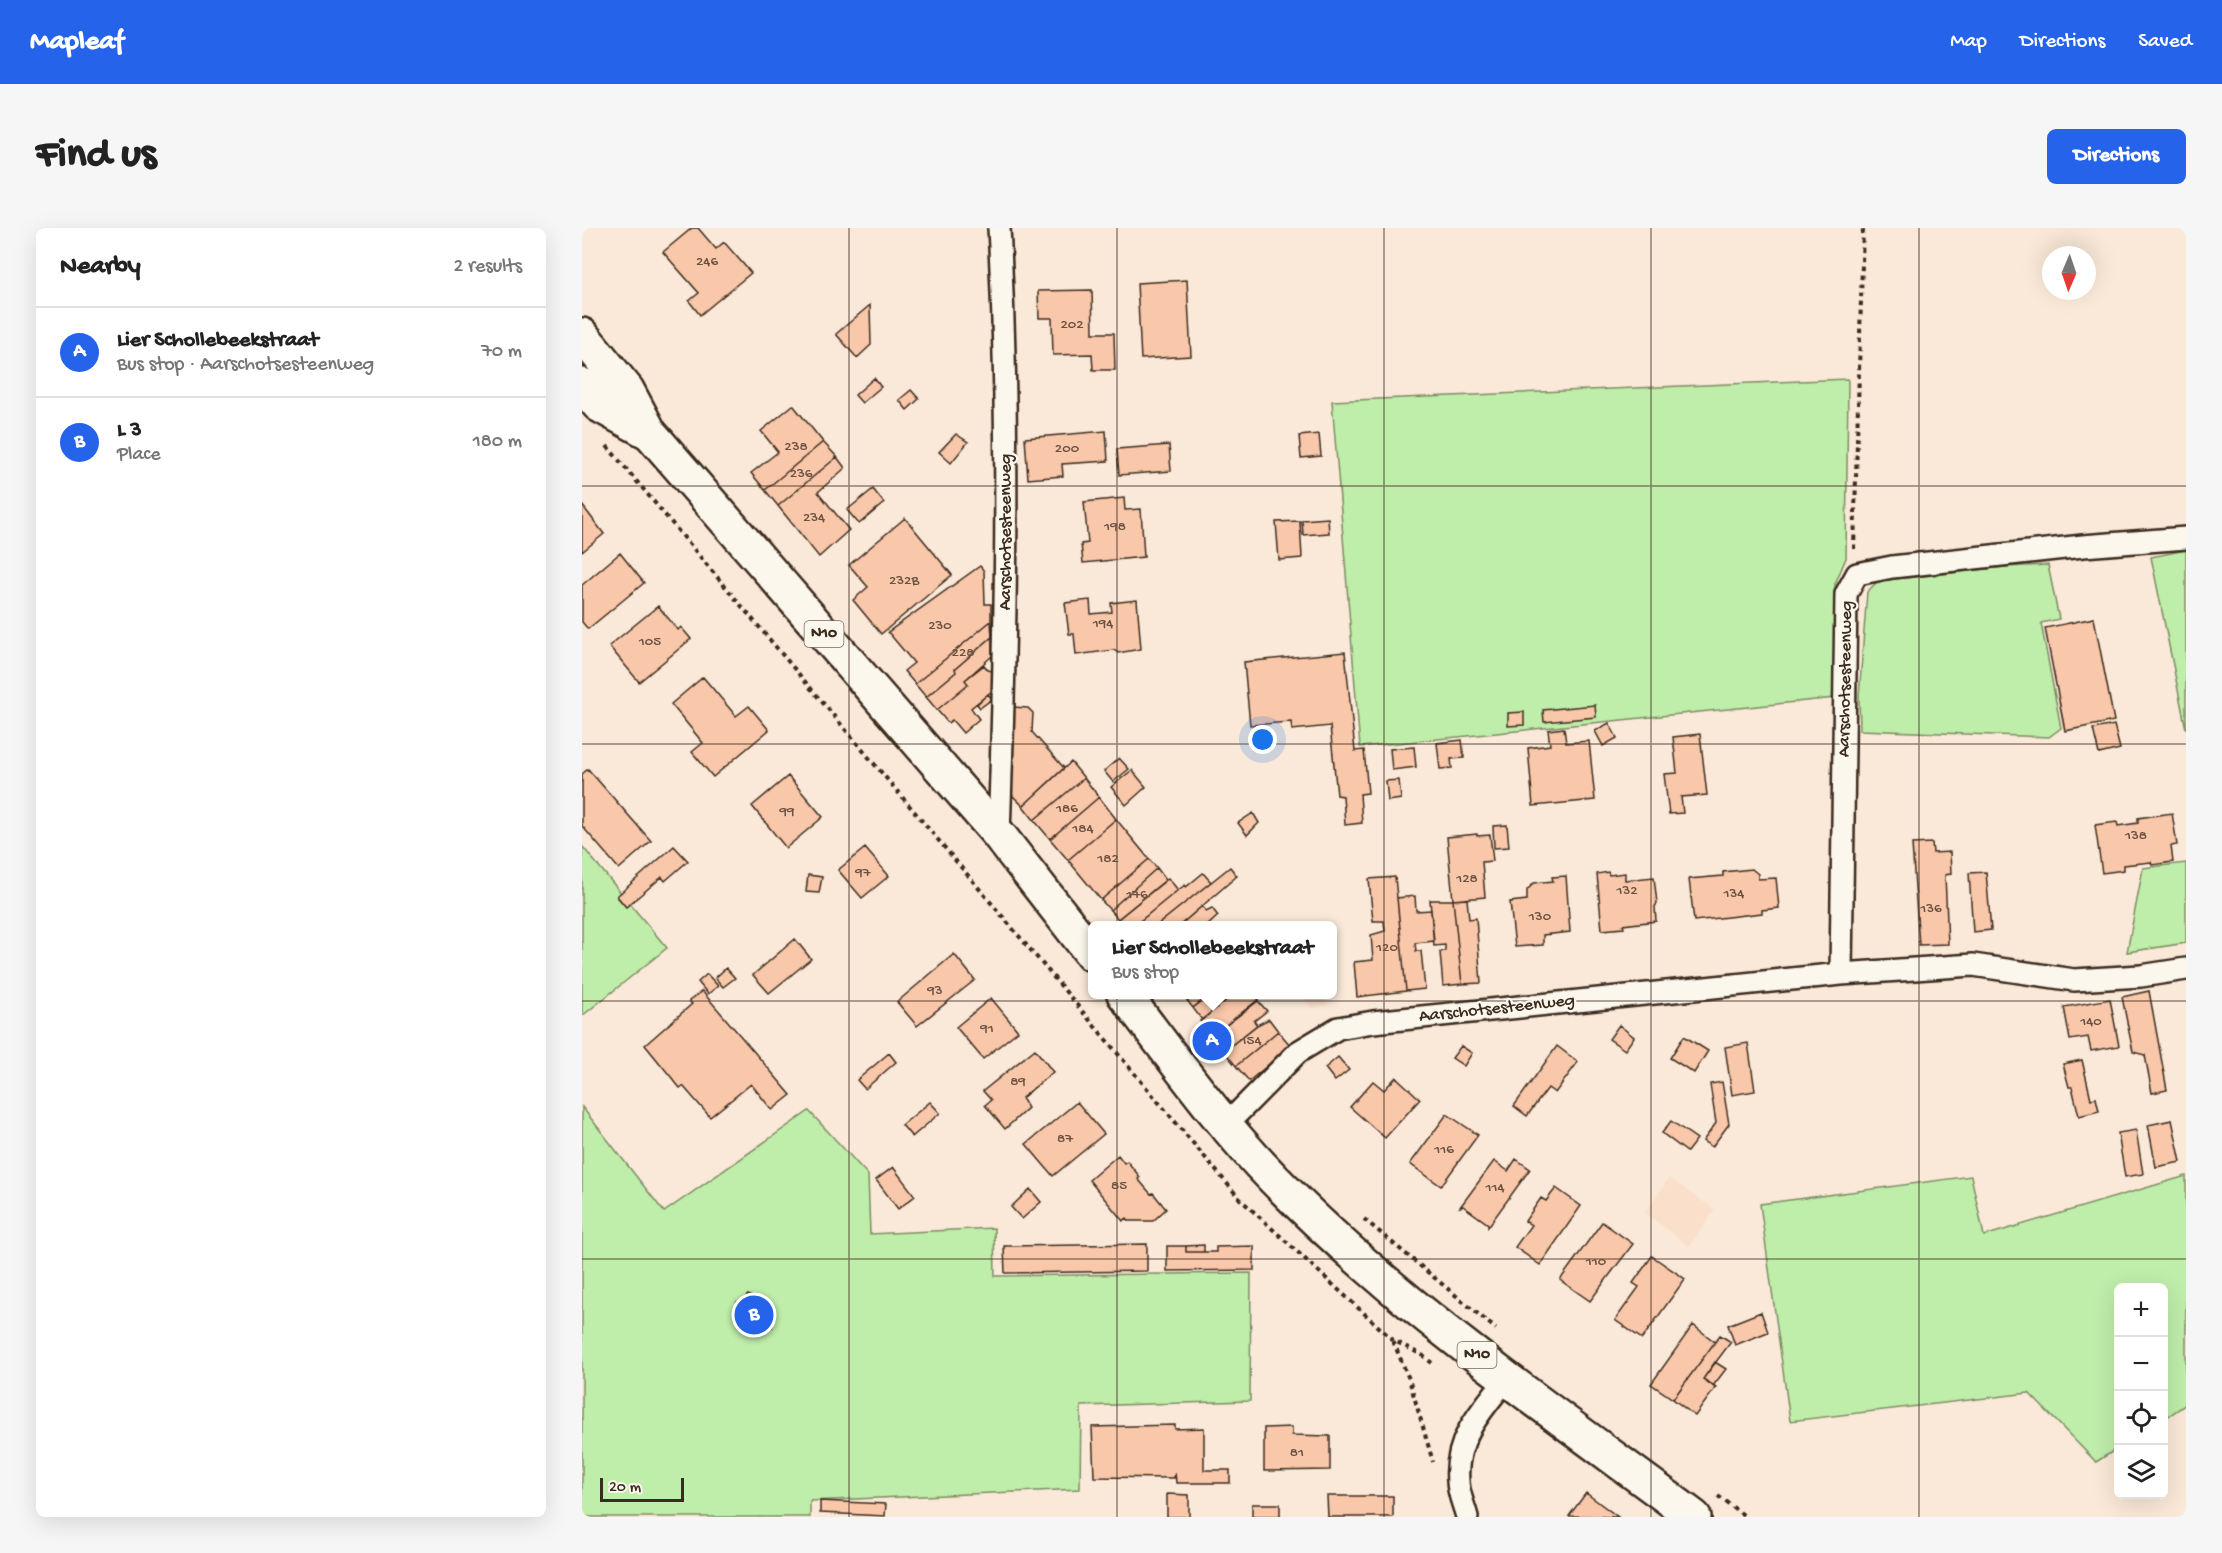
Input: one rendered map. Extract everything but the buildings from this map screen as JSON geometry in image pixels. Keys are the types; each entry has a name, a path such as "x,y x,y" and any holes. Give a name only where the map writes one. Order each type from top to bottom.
{"main road":[{"name":"N10","path":"582,335 627,390 650,433 999,835 1088,949"},
{"name":"N10","path":"582,385 599,405 650,433"},
{"name":"N10","path":"1128,999 1226,1125 1272,1177 1344,1245 1417,1307 1507,1378 1694,1517"}],"street":[{"name":"Aarschotsesteenweg","path":"999,228 1007,507 999,835"},
{"path":"1857,574 1904,566 2083,546 2186,538"},
{"name":"Aarschotsesteenweg","path":"1840,974 1846,594 1857,574"},
{"name":"Aarschotsesteenweg","path":"1226,1125 1298,1052 1338,1028 1373,1022 1840,974 1973,965 2074,980 2141,976 2186,969"},
{"path":"1467,1517 1458,1483 1458,1459 1464,1438 1476,1416 1507,1378"}],"path":[{"path":"1857,574 1854,558 1863,228"},
{"path":"605,443 1240,1199 1393,1340 1409,1379 1435,1471"},
{"path":"1359,1215 1438,1281"}],"shaded area":[{"path":"1305,999 1324,999 1328,1005 1311,1008"},
{"path":"1669,1178 1715,1210 1689,1246 1645,1213"}],"green space":[{"path":"1848,379 1846,558 1835,584 1835,698 1360,747 1332,401"},
{"path":"2186,550 2186,729 2151,557"},
{"path":"2048,565 2059,619 2041,623 2061,728 2049,737 1860,730 1859,696 1867,592 1878,581 2005,567"},
{"path":"582,846 621,893 617,897 626,907 630,904 667,948 582,1016"},
{"path":"2186,863 2186,943 2127,952 2143,868"},
{"path":"582,1107 664,1212 809,1111 868,1175 870,1234 994,1228 995,1276 1251,1273 1250,1401 1081,1406 1080,1489 810,1501 810,1517 582,1517"},
{"path":"1971,1176 1984,1236 2186,1176 2186,1404 2168,1416 2168,1283 2114,1283 2114,1451 2096,1462 2029,1393 1790,1421 1760,1204"}],"place":[{"name":"Lier Schollebeekstraat","path":"1212,1041"},
{"name":"L 3","path":"754,1315"}]}
